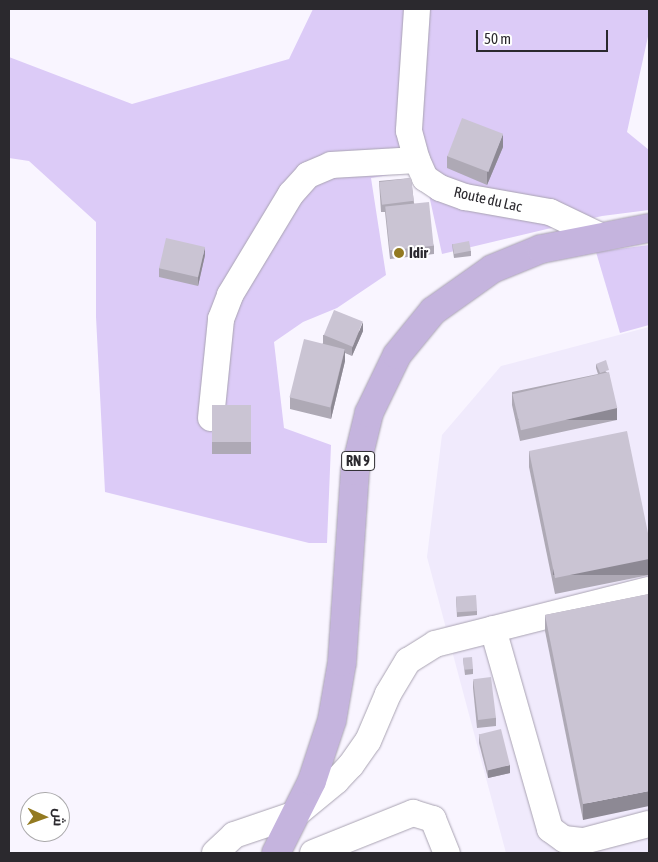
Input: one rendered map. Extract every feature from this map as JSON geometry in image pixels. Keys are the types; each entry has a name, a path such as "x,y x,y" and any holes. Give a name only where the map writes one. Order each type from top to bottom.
{"main road":[{"name":"RN 9","path":"276,853 312,781 323,752 338,692 342,662 356,471 369,413 397,355 433,311 492,269 541,250 600,236 649,228"}],"street":[{"name":"Route du Lac","path":"417,9 409,131 416,160 425,178 440,188 465,197 550,212 600,236"},
{"path":"211,418 221,319 230,295 291,194 308,175 331,165 416,160"},
{"path":"215,853 234,835 296,814 351,765 368,741 388,694 408,661 435,644 649,590"},
{"path":"492,629 550,829 564,839 584,841 649,824"},
{"path":"312,853 413,813 432,819 447,853"}],"shaded area":[{"path":"313,9 649,9 649,32 627,132 649,150 649,210 602,216 442,254 429,195 413,171 371,178 386,275 337,308 303,322 274,342 284,428 331,445 327,543 309,543 105,492 96,317 96,222 29,161 9,158 9,57 132,104 289,59"},
{"path":"649,245 649,325 620,333 596,252"},
{"path":"649,327 649,853 506,853 427,557 442,435 501,366"}],"building":[{"path":"462,118 503,134 488,172 447,156"},
{"path":"411,178 414,201 382,205 379,182"},
{"path":"429,202 434,246 390,250 385,207"},
{"path":"166,238 205,247 198,277 159,268"},
{"path":"469,241 471,251 454,254 452,244"},
{"path":"334,310 363,322 353,347 324,335"},
{"path":"304,339 345,349 330,407 289,397"},
{"path":"606,360 609,370 600,373 596,364"},
{"path":"609,372 617,408 521,430 513,394"},
{"path":"212,405 251,405 251,442 212,442"},
{"path":"627,431 649,538 649,559 555,578 529,451"},
{"path":"649,594 649,791 583,804 545,615"},
{"path":"476,595 477,611 457,612 456,596"},
{"path":"472,657 473,669 464,670 463,658"},
{"path":"491,677 496,718 478,720 473,679"},
{"path":"501,729 510,765 488,770 479,735"}],"place":[{"name":"Idir","path":"399,253"}]}
